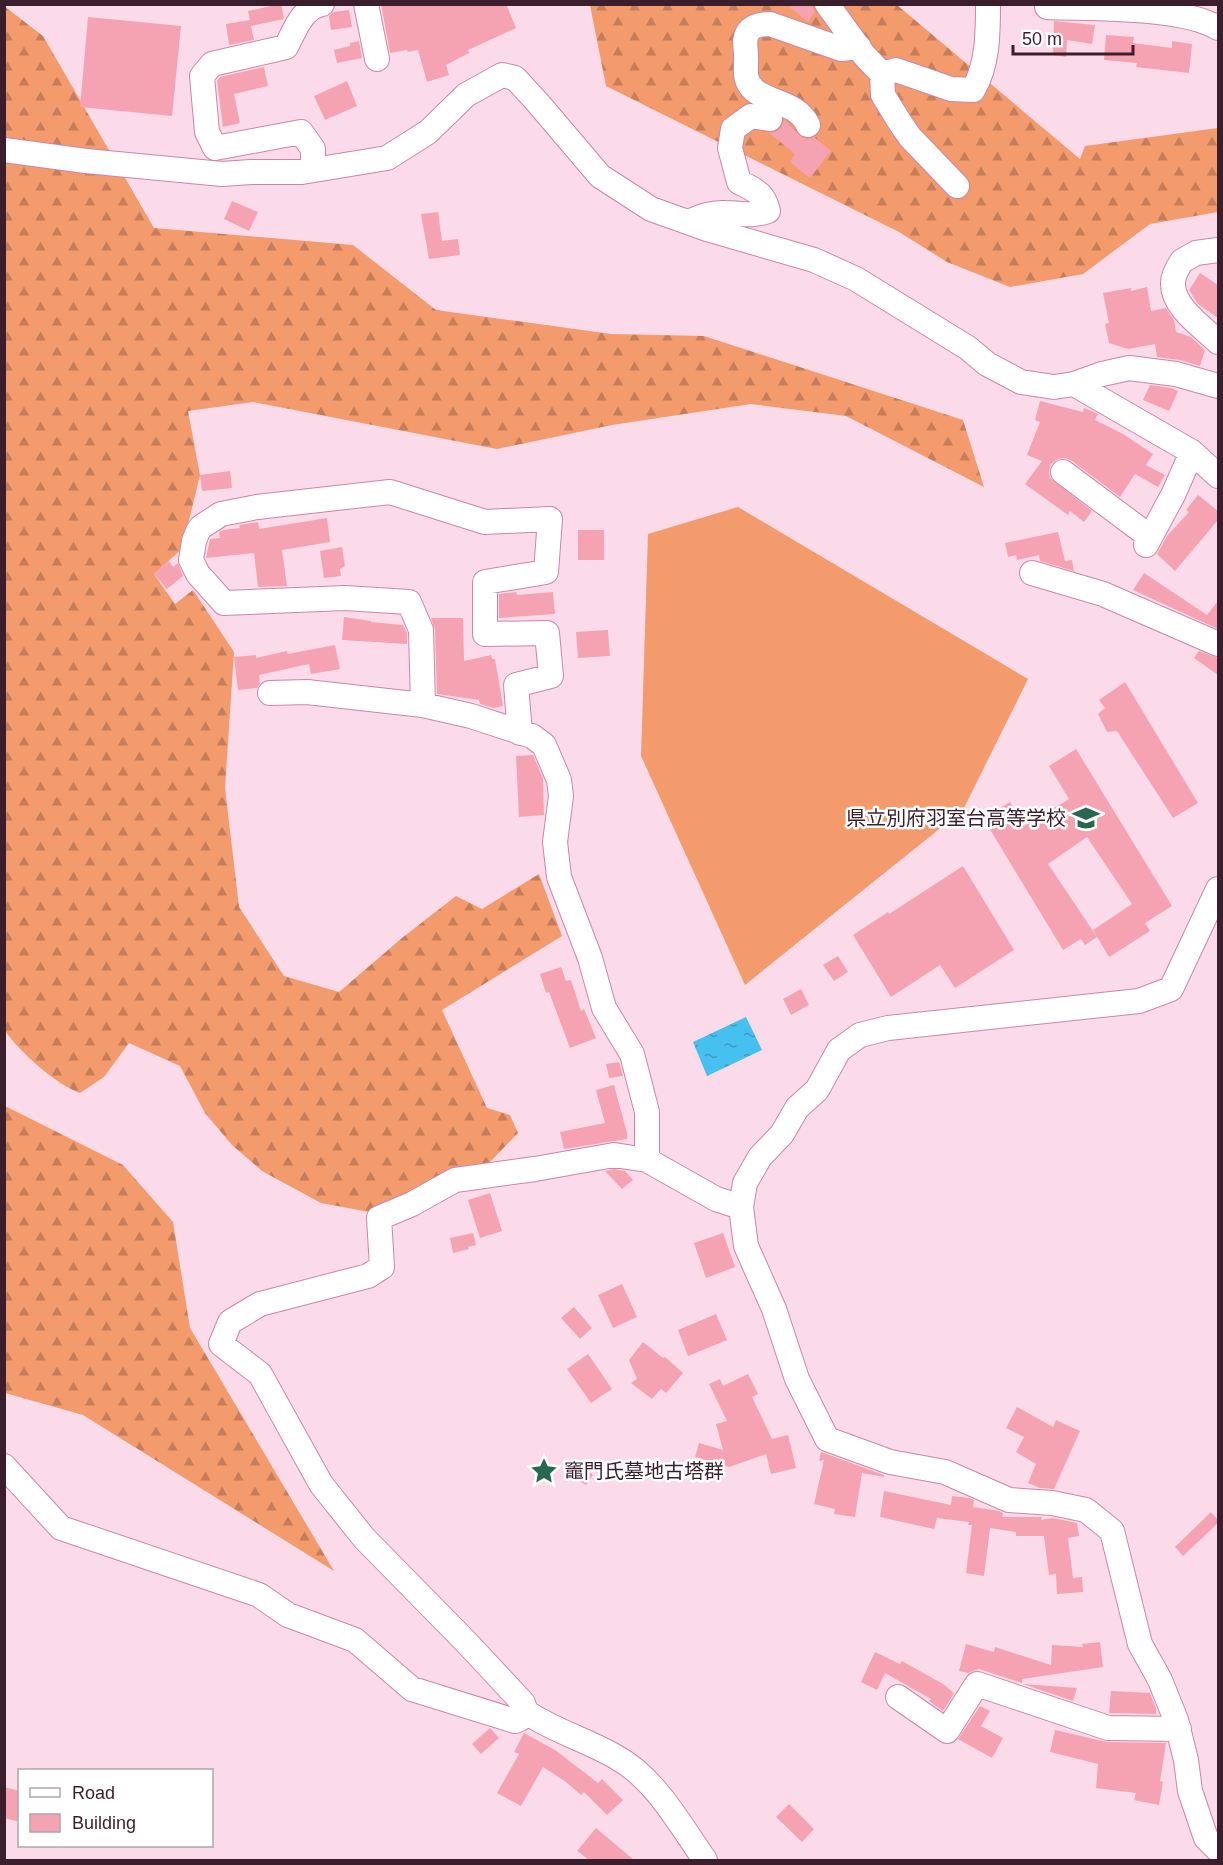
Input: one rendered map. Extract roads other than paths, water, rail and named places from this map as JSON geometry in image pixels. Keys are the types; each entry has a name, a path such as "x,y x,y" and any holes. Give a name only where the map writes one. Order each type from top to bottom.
{"street":[{"path":"313,170 313,149 301,132 215,148 207,132 202,76 212,64 286,46 301,18 314,6 322,4"},
{"path":"366,4 377,59"},
{"path":"827,4 859,48 882,74 883,95 910,137 957,186"},
{"path":"882,74 896,70 951,89 973,90 978,81 988,37 988,4"},
{"path":"1047,7 1187,16 1218,28"},
{"path":"808,125 804,117 788,105 756,91 747,82 744,41 749,30 759,25 770,24 841,49 859,48"},
{"path":"4,150 86,161 222,174 302,172 387,158 428,132 466,95 502,75 515,78 600,176 651,209 814,260 856,279 968,348 987,364 1021,382 1054,387 1129,369 1176,374 1218,387"},
{"path":"688,222 708,214 753,216 768,212 765,199 754,189 739,182 730,148 733,129 751,116 770,119"},
{"path":"1218,250 1196,254 1182,261 1173,283 1176,298 1218,342"},
{"path":"1074,384 1192,453 1218,476"},
{"path":"1063,472 1148,541 1192,453"},
{"path":"423,705 422,630 408,602 345,598 224,603 198,574 191,560 194,541 201,527 221,514 257,507 390,492 485,522 550,519 546,572 485,582 485,634 547,633 551,676 516,685 519,733"},
{"path":"1032,573 1103,594 1218,644"},
{"path":"270,693 308,692 423,705 471,716 532,736 544,745 559,780 561,796 555,842 559,877 590,958 604,1008 632,1054 647,1112 647,1160"},
{"path":"1218,889 1172,990 1140,1001 888,1028 860,1035 838,1050 817,1089 797,1108 782,1134 760,1157 746,1183 741,1207 746,1246 774,1309 797,1379 827,1439 890,1462 945,1472 1008,1500 1052,1503 1086,1510 1112,1531 1140,1644 1160,1680 1179,1729 1190,1791 1206,1839 1218,1850"},
{"path":"705,1860 651,1784 618,1757 541,1723 526,1712 523,1703 476,1652 364,1538 321,1484 260,1374 221,1344 230,1322 260,1304 368,1276 382,1267 379,1218 412,1204 455,1180 614,1155 647,1160 716,1199 741,1207"},
{"path":"4,1466 62,1528 259,1595 288,1615 355,1640 412,1689 515,1721 526,1712"},
{"path":"898,1697 947,1731 976,1684 1108,1728 1179,1729"}],"water":[{"path":"746,1017 762,1050 707,1076 693,1042"}],"place":[{"name":"県立別府羽室台高等学校","path":"1086,818"},
{"name":"竈門氏墓地古塔群","path":"544,1471"}]}
